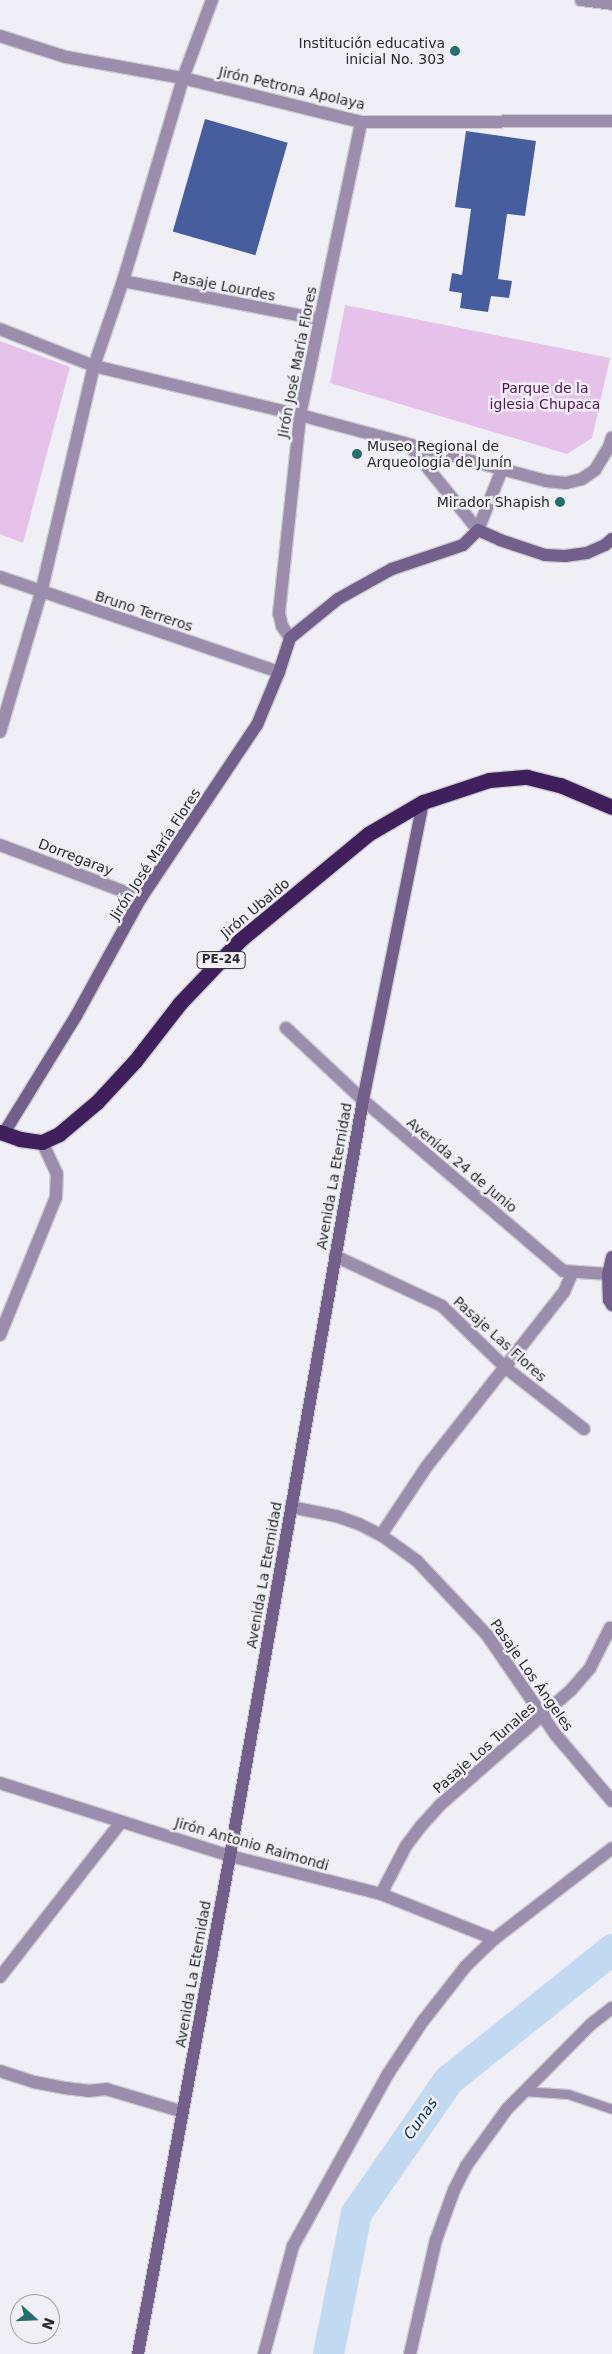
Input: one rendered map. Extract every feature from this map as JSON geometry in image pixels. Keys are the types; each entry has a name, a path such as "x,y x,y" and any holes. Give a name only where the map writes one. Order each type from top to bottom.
{"highway":[{"name":"PE-24","path":"423,802 489,780 527,777 560,785 612,807"},
{"name":"Jirón Ubaldo","path":"42,1142 59,1134 97,1102 135,1062 180,1003 240,940 368,834 423,802"},
{"path":"2,1132 20,1139 42,1142"}],"street":[{"path":"0,732 41,593 94,366 123,281 183,78 212,0"},
{"path":"581,0 612,4"},
{"name":"Jirón Petrona Apolaya","path":"0,36 66,57 183,78 361,122 612,121"},
{"name":"Jirón José María Flores","path":"2,1132 76,1016 141,898 257,725 279,672 290,638 282,626 279,613 300,415 361,122"},
{"name":"Pasaje Lourdes","path":"123,281 319,320"},
{"path":"0,329 94,366 300,415 546,481 566,483 582,479 596,470 610,447 612,437"},
{"path":"410,446 478,530 500,540 546,555 565,556 587,553 605,545 612,539"},
{"path":"290,638 338,599 392,569 463,545 478,530 502,469"},
{"name":"Bruno Terreros","path":"0,577 41,593 279,672"},
{"name":"Avenida La Eternidad","path":"138,2354 230,1856 363,1100 423,802"},
{"name":"Dorregaray","path":"0,845 141,898"},
{"name":"Avenida 24 de Junio","path":"286,1028 363,1100 563,1271 608,1274"},
{"path":"0,1335 56,1196 56,1174 42,1142"},
{"name":"Pasaje Las Flores","path":"335,1256 442,1306 506,1368 584,1430"},
{"path":"612,1257 608,1274 612,1305"},
{"path":"381,1535 427,1466 564,1292 572,1273"},
{"name":"Pasaje Los Ángeles","path":"291,1507 336,1516 381,1535 417,1560 461,1605 506,1660 571,1755 612,1801"},
{"name":"Pasaje Los Tunales","path":"381,1894 398,1859 422,1824 454,1793 543,1716 590,1668 610,1628"},
{"name":"Jirón Antonio Raimondi","path":"0,1783 230,1856 381,1894 494,1939"},
{"path":"0,1977 122,1822"},
{"path":"264,2354 293,2246 388,2074 423,2021 466,1966 494,1939 612,1848"},
{"path":"410,2354 436,2240 454,2190 483,2140 523,2092 590,2025 612,2008"},
{"path":"0,2071 34,2082 65,2088 88,2091 106,2089 183,2112"}],"lane":[{"path":"523,2092 568,2094 612,2109"}],"green space":[{"name":"Parque de la iglesia Chupaca","path":"345,305 610,358 592,438 567,454 330,383"},
{"path":"0,341 70,367 23,543 0,534"}],"building":[{"path":"205,119 288,143 255,255 173,231"},
{"path":"466,131 536,141 525,216 507,214 498,279 512,281 509,298 491,296 488,312 460,308 462,293 449,291 452,273 462,275 471,209 455,207"}],"waterway":[{"name":"Cunas","path":"328,2354 356,2213 448,2080 612,1949"}],"place":[{"name":"Institución educativa inicial No. 303","path":"455,51"},
{"name":"Museo Regional de Arqueología de Junín","path":"357,454"},
{"name":"Mirador Shapish","path":"560,502"}]}
